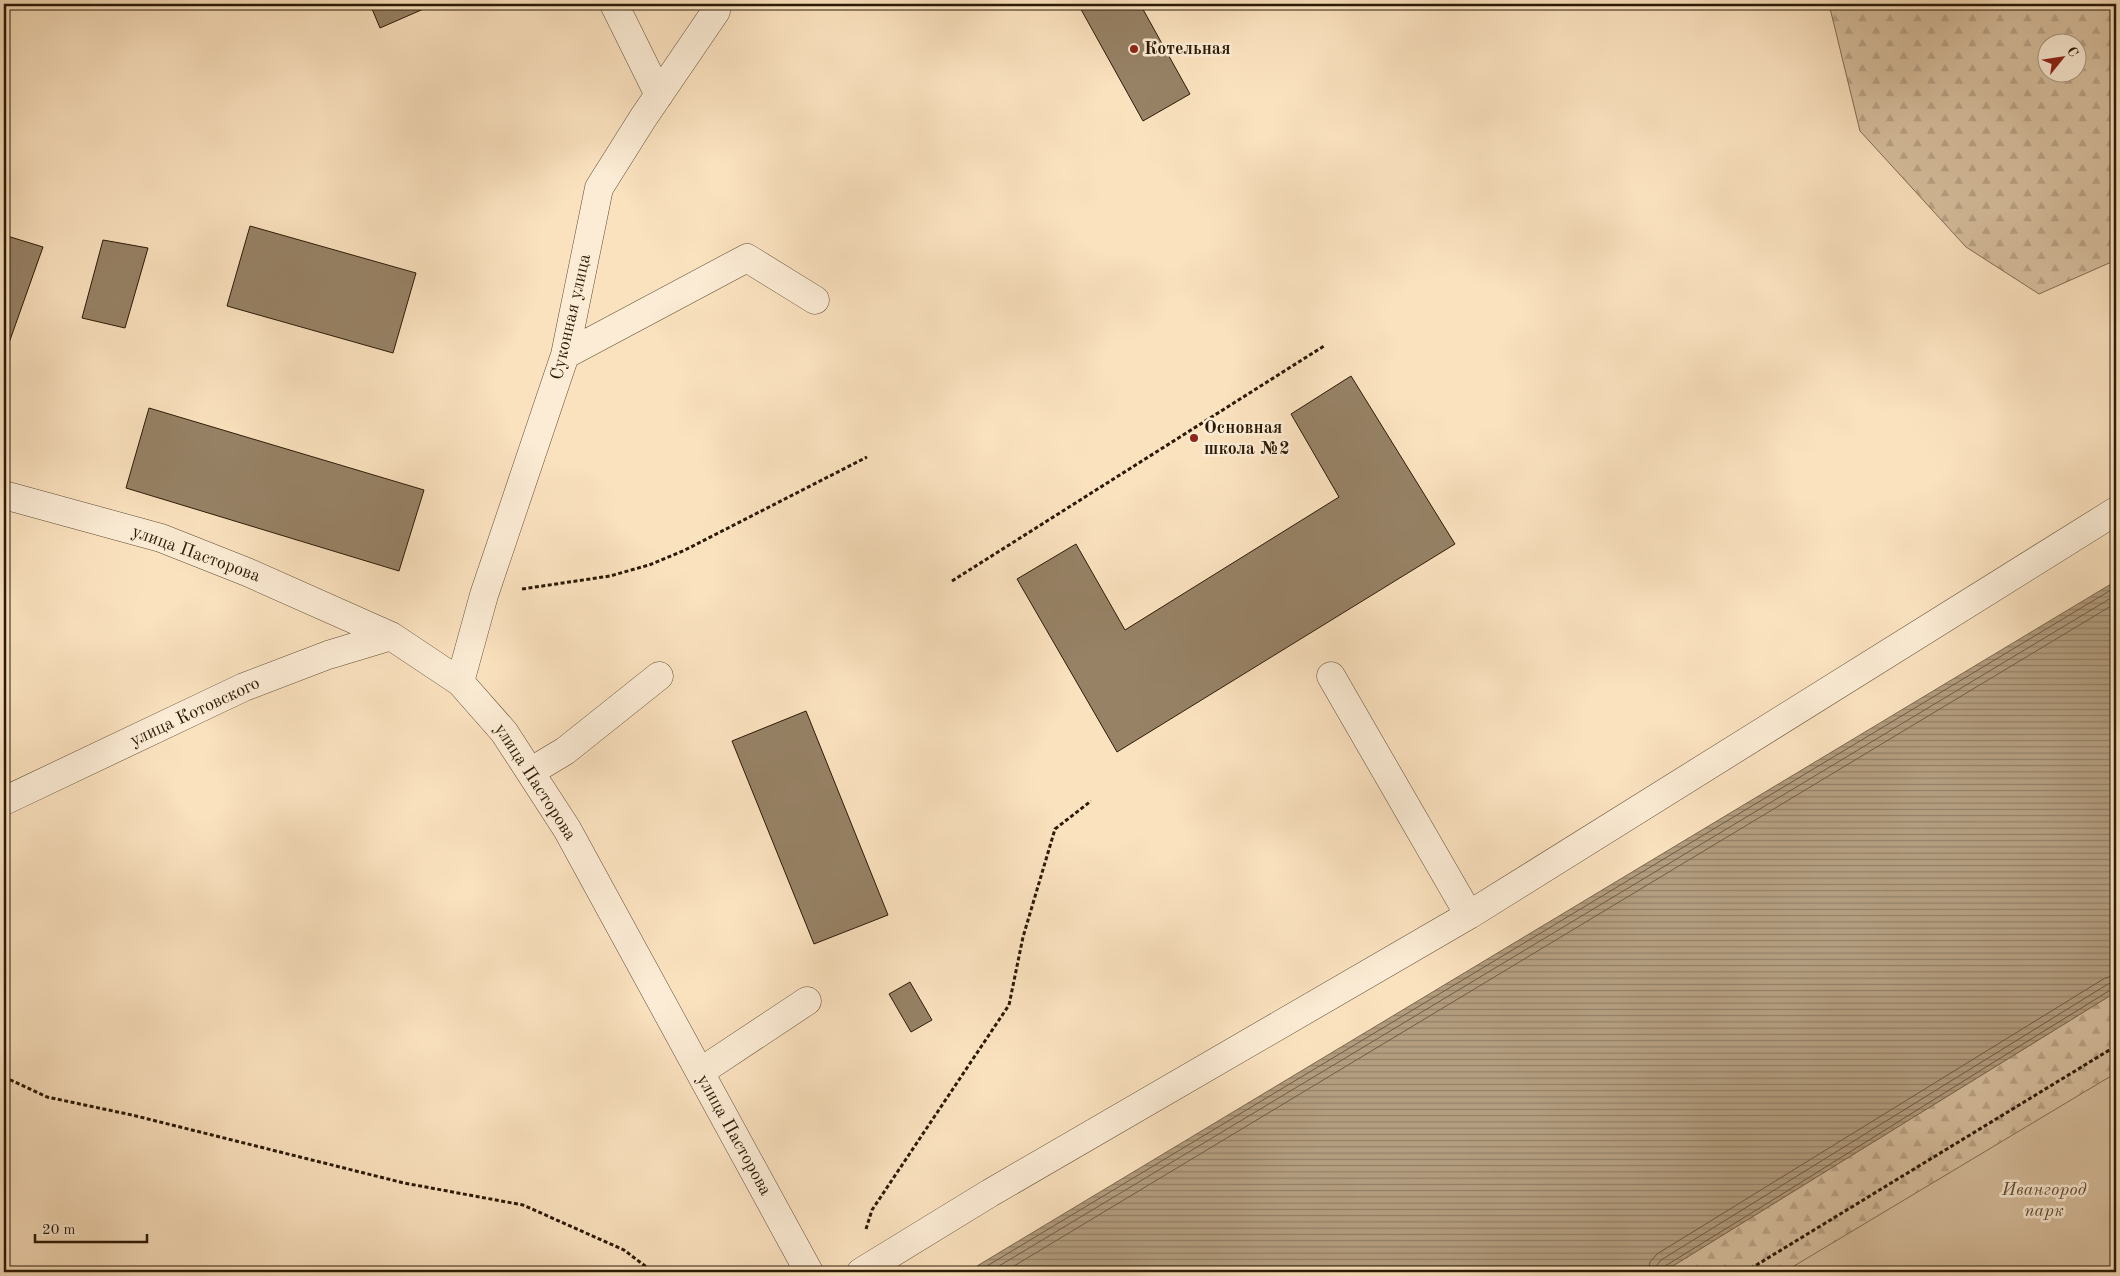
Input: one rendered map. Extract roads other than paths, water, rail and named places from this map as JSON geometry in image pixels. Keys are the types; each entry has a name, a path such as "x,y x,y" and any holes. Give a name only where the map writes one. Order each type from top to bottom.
{"street":[{"path":"614,4 659,95"},
{"name":"Суконная улица","path":"460,682 484,595 565,355 600,188 659,95 716,11 717,4"},
{"path":"565,355 747,258 816,300"},
{"name":"улица Пасторова","path":"4,495 161,538 247,572 391,636 460,682 504,732 567,829 809,1272"},
{"path":"861,1272 999,1188 1469,915 2116,511"},
{"name":"улица Котовского","path":"4,801 244,687 328,655 391,636"},
{"path":"530,772 565,751 659,676"},
{"path":"1330,676 1469,915"},
{"path":"703,1070 807,1001"}],"water":[{"path":"2116,581 2116,992 1663,1272 967,1272"}],"place":[{"name":"Котельная","path":"1134,49"},
{"name":"Основная школа №2","path":"1194,438"}],"park label":[{"name":"Ивангород парк","path":"2044,1200"}]}
